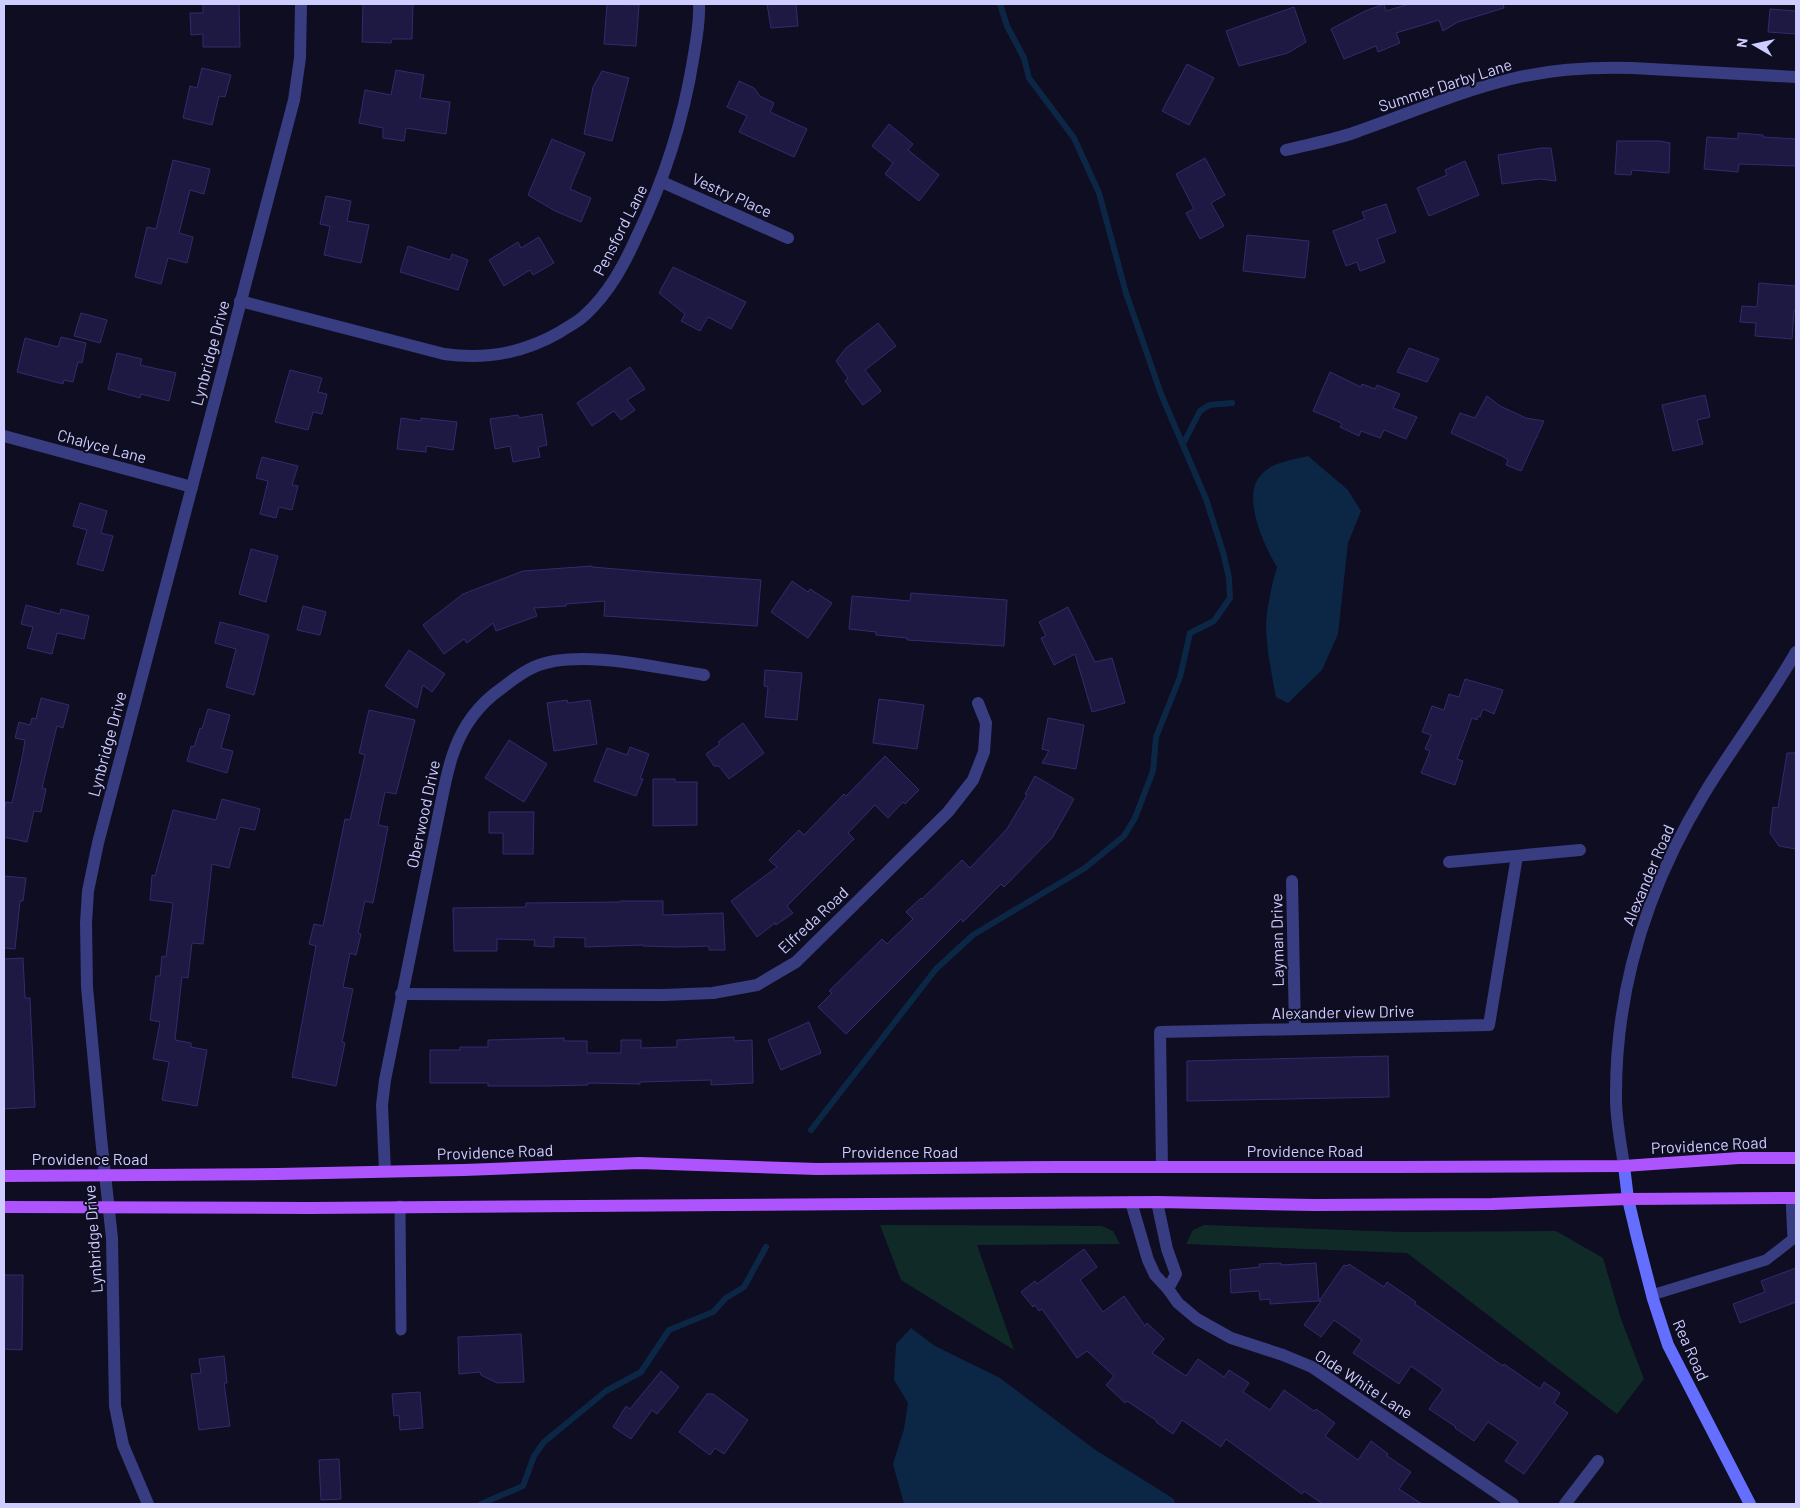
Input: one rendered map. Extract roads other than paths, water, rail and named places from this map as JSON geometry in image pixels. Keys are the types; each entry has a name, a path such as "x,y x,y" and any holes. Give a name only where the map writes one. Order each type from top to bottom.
{"main road":[{"name":"Providence Road","path":"4,1176 278,1174 639,1163 817,1169 1624,1166 1739,1158 1796,1158"},
{"name":"Alexander Road","path":"1624,1166 1628,1199"},
{"path":"4,1207 1131,1202 1315,1205 1492,1204 1628,1199 1794,1198"},
{"name":"Rea Road","path":"1628,1199 1652,1295 1668,1345 1750,1504"}],"street":[{"name":"Lynbridge Drive","path":"148,1504 123,1445 115,1406 110,1207 105,1175 87,987 86,923 88,891 98,843 294,100 300,58 301,4"},
{"name":"Pensford Lane","path":"240,301 444,354 476,357 507,354 545,341 574,324 596,304 623,266 662,182 689,87 698,31 699,4"},
{"name":"Summer Darby Lane","path":"1286,150 1356,132 1454,96 1512,79 1553,71 1606,67 1796,77"},
{"name":"Vestry Place","path":"662,182 788,238"},
{"name":"Chalyce Lane","path":"4,436 192,487"},
{"name":"Alexander Road","path":"1624,1166 1615,1100 1618,1044 1628,975 1642,924 1658,883 1685,827 1796,652"},
{"name":"Oberwood Drive","path":"385,1171 382,1106 384,1080 452,754 462,731 475,712 493,694 535,667 559,660 586,659 624,662 704,675"},
{"name":"Elfreda Road","path":"401,994 664,995 713,993 757,985 796,962 948,812 973,780 984,752 986,723 978,703"},
{"path":"1449,862 1580,850"},
{"name":"Alexander view Drive","path":"1162,1167 1160,1032 1489,1026 1517,856"},
{"name":"Layman Drive","path":"1292,881 1295,1029"},
{"name":"Olde White Lane","path":"1131,1202 1148,1260 1155,1275 1178,1303 1197,1319 1231,1338 1284,1355 1312,1367 1512,1504"},
{"path":"1157,1202 1167,1249 1176,1274 1168,1289"},
{"path":"1565,1504 1598,1462"}],"lane":[{"path":"1652,1295 1766,1260 1793,1239 1794,1198"},
{"path":"400,1206 401,1330"}],"water":[{"path":"1308,456 1348,490 1361,511 1348,543 1338,634 1322,670 1288,703 1276,697 1267,641 1267,610 1277,567 1256,520 1253,494 1256,483 1266,470 1283,462"},
{"path":"911,1328 935,1346 1000,1378 1094,1449 1174,1499 1175,1504 904,1504 893,1464 904,1429 908,1403 894,1380 896,1344"}],"waterway":[{"path":"811,1130 936,969 973,935 1085,868 1124,836 1135,818 1153,771 1156,737 1180,677 1190,633 1214,621 1230,598 1229,578 1223,552 1206,499 1161,394 1126,293 1099,193 1074,138 1029,78 1024,58 1007,26 1000,4"},
{"path":"1183,444 1200,411 1209,405 1232,403"},
{"path":"481,1504 523,1486 534,1456 544,1442 606,1391 641,1372 669,1330 713,1312 726,1298 744,1287 766,1247"}]}
